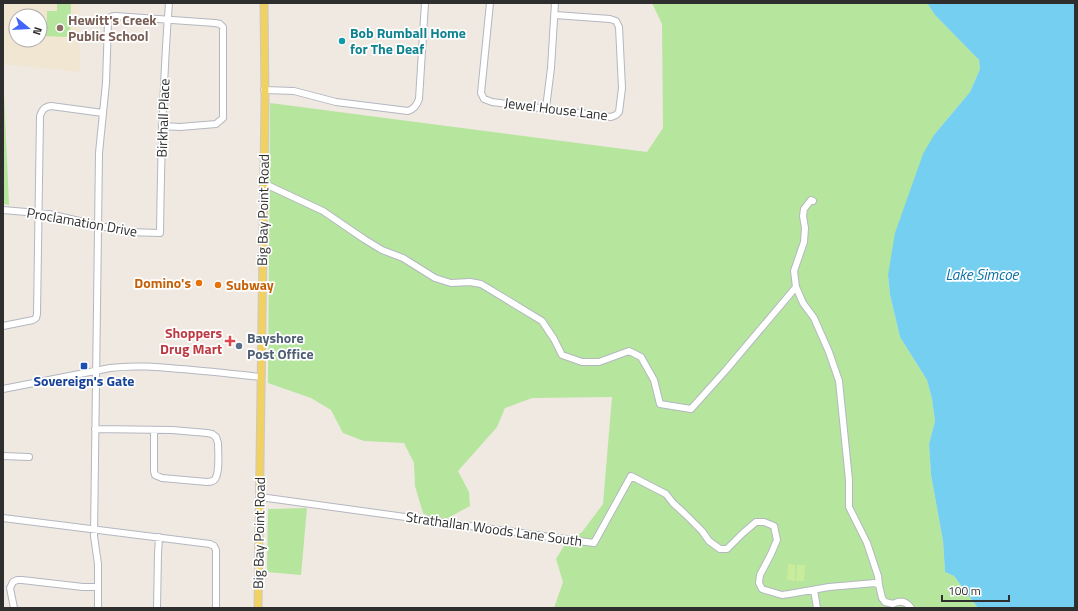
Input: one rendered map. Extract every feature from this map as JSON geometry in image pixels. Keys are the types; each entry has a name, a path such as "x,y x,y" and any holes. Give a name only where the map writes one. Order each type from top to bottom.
{"main road":[{"name":"Big Bay Point Road","path":"258,608 264,3"}],"street":[{"name":"Birkhall Place","path":"160,233 164,65 169,3"},
{"path":"264,90 294,91 336,102 408,111 415,107 419,99 425,3"},
{"name":"Jewel House Lane","path":"490,3 481,93 484,99 492,102 611,117 616,116 622,88 619,27 616,21 610,19 555,15"},
{"path":"546,108 555,3"},
{"path":"98,608 98,561 94,545 94,529 99,153 106,83 109,18 115,16 219,24 222,26 222,118 216,124 180,127 162,126"},
{"path":"3,326 33,320 36,318 37,314 40,116 42,110 45,107 51,106 103,113"},
{"path":"263,183 323,211 382,250 403,258 435,278 451,283 470,282 481,284 542,321 562,354 582,362 599,362 629,351 640,357 654,380 660,404 691,409 796,287"},
{"path":"813,201 811,200 804,209 804,242 794,271 796,287 814,318 834,364 839,381 840,403 843,418 846,462 849,480 849,506 867,543 878,576 882,598 885,602 893,604 898,601 905,603 910,608"},
{"name":"Proclamation Drive","path":"3,210 48,214 127,232 160,233"},
{"path":"3,389 124,366 209,371 261,377"},
{"path":"95,429 154,430 207,433 214,435 218,443 216,479 207,482 162,478 155,475 154,430"},
{"path":"3,456 29,457"},
{"name":"Strathallan Woods Lane South","path":"260,497 594,543 631,476 666,494 673,503 702,531 709,541 720,549 726,549 730,546 756,522 764,522 774,526 777,540 760,575 759,583 762,589 782,595 829,587 875,583 879,585"},
{"path":"3,518 210,544 214,546 216,550 216,608"},
{"path":"157,608 159,537"},
{"path":"14,608 10,588 13,582 17,580 29,580 83,587 98,587"},
{"path":"814,590 817,608"}],"shaded area":[{"name":"Hewitt's Creek Public School","path":"3,3 79,3 80,72 3,64"}],"green space":[{"path":"57,3 71,3 70,37 48,36 48,11 57,11"},
{"path":"652,3 927,3 935,15 979,60 980,69 970,92 934,135 888,275 890,295 900,337 927,380 932,399 935,421 929,444 931,475 943,541 945,572 954,576 978,608 554,608 563,582 556,559 567,541 582,532 603,504 612,397 532,398 505,408 497,427 458,471 469,492 470,506 448,518 435,520 423,513 415,486 414,463 404,443 364,441 343,433 331,410 311,398 268,383 270,103 647,152 663,128 662,24"},
{"path":"3,70 9,205 3,204"},
{"path":"307,508 301,575 267,572 268,509"},
{"path":"788,564 795,565 795,581 787,580"},
{"path":"797,565 805,565 804,581 796,581"}],"water":[{"name":"Lake Simcoe","path":"927,3 1075,3 1075,608 978,608 954,576 945,572 943,541 931,475 929,444 935,421 932,399 927,380 900,337 890,295 888,275 895,233 923,154 934,135 970,92 980,69 979,60 935,15"}],"place":[{"name":"Hewitt's Creek Public School","path":"60,28"},
{"name":"Bob Rumball Home for The Deaf","path":"342,41"},
{"name":"Domino's","path":"199,283"},
{"name":"Subway","path":"218,285"},
{"name":"Shoppers Drug Mart","path":"230,341"},
{"name":"Bayshore Post Office","path":"239,346"},
{"name":"Sovereign's Gate","path":"84,366"}]}
